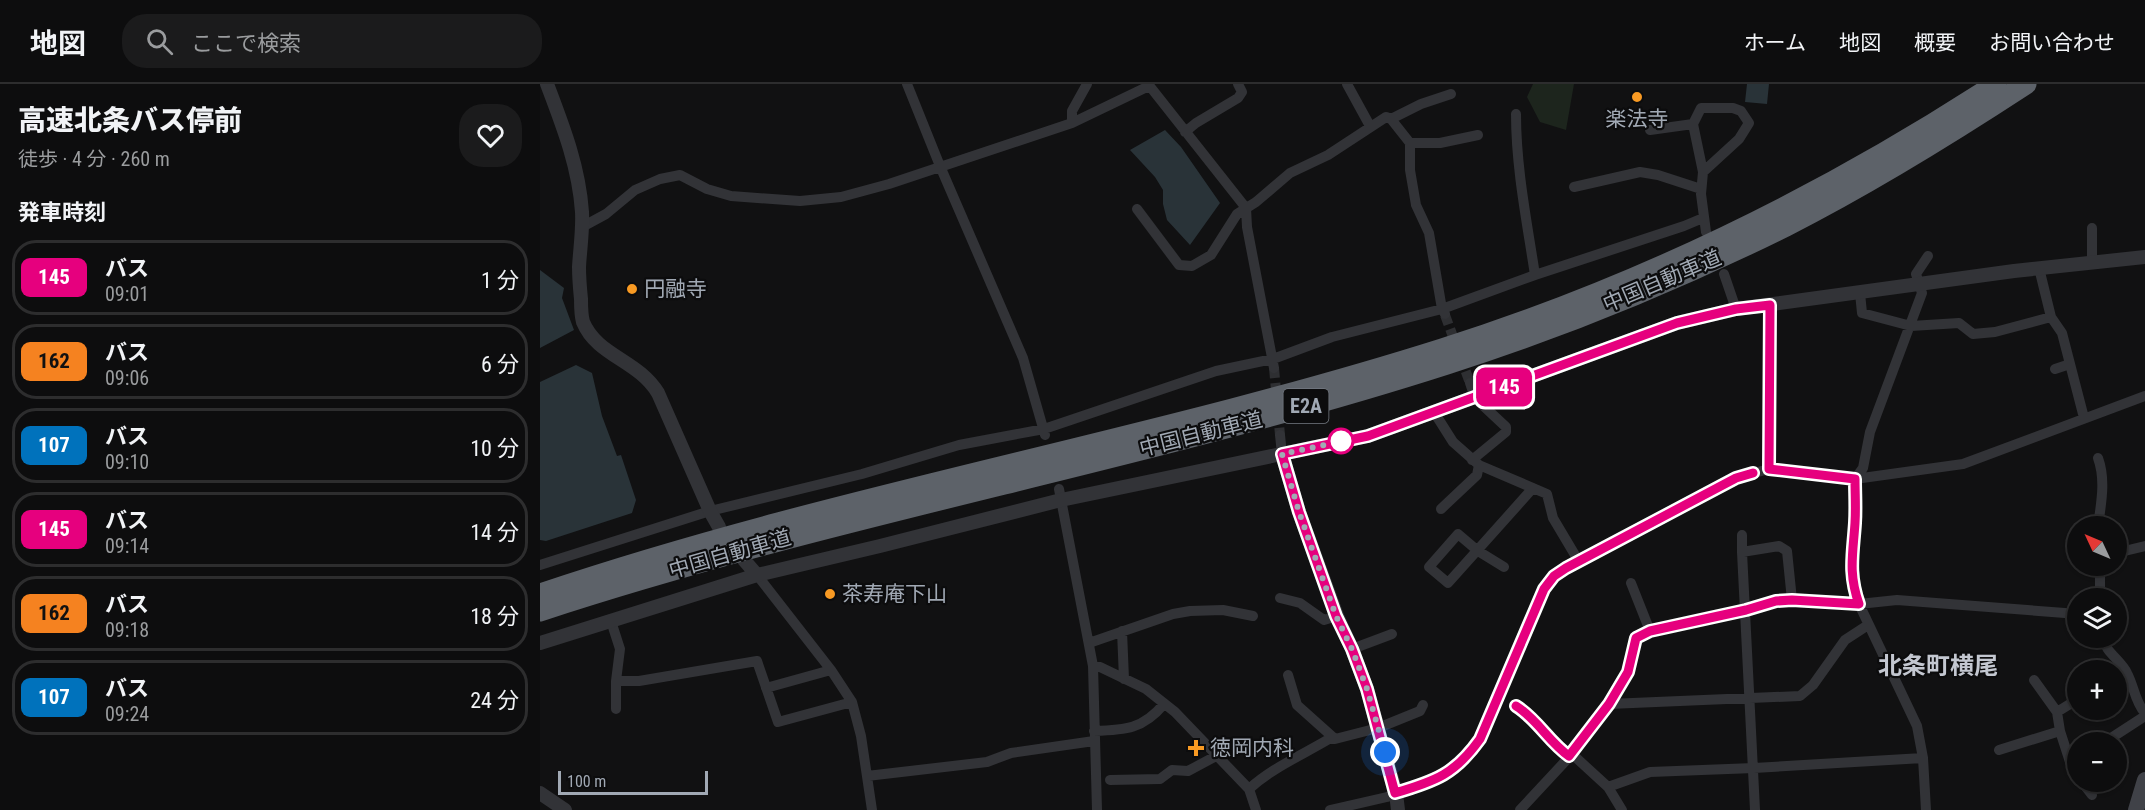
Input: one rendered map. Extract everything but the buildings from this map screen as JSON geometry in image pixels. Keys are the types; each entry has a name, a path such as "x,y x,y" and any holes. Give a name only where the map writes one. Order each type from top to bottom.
{"highway":[{"name":"中国自動車道","path":"540,594 756,529 1255,403 1444,349 1610,288 1779,211 1863,166 1996,84"},
{"name":"中国自動車道","path":"540,612 752,547 1258,420 1450,363 1529,335 1616,302 1788,225 1962,126 2026,84"}],"main road":[{"path":"2136,810 2145,780"}],"street":[{"path":"547,84 564,128 578,177 582,227 579,269 582,319 589,333 600,346 639,370 651,382 719,527"},
{"path":"907,84 940,166 1021,351 1044,432"},
{"path":"1072,123 1072,111 1087,84"},
{"path":"1185,132 1239,98 1242,92 1238,84"},
{"path":"1347,84 1370,126"},
{"path":"582,227 606,214 635,190 660,178 681,175 707,189 731,196 800,201 841,197 889,184 1072,123 1148,85 1246,208 1247,227 1273,363"},
{"path":"1391,119 1420,104 1451,94"},
{"path":"1703,172 1738,139 1749,123 1740,111 1733,108 1701,108 1693,124 1703,172 1701,189 1706,232"},
{"path":"1516,114 1525,212 1535,275"},
{"path":"1137,208 1179,265 1192,266 1210,255 1237,214 1256,202 1290,172 1328,155 1386,117 1391,119 1410,143 1410,170 1416,205 1429,232 1444,312"},
{"path":"1650,130 1693,124"},
{"path":"1410,143 1440,143 1478,135"},
{"path":"1574,187 1640,172 1658,175 1701,189"},
{"path":"540,565 710,511 862,474 959,445 1044,432 1216,371 1273,363 1302,346 1332,337 1444,312 1535,275 1703,218"},
{"path":"2092,228 2092,262"},
{"path":"1926,810 1923,758 1917,726 1859,604 1851,567 1855,519 1855,479 1863,468 1870,432 1922,293 1916,274 1928,256"},
{"path":"540,643 758,574 880,546 1060,494 1368,436 1677,323 1736,309 2038,268 2145,257"},
{"path":"2038,268 2051,317 2062,333 2083,414"},
{"path":"1724,274 1736,309"},
{"path":"1860,293 1862,313 1911,326 1959,323 1972,334 1995,332 2051,317"},
{"path":"1769,469 1770,305"},
{"path":"2055,369 2070,364"},
{"path":"1441,509 1477,475 1476,462 1506,432 1506,427 1475,398 1470,383"},
{"path":"1330,810 1387,797 1430,782 1456,767 1480,739 1544,589 1554,576 1736,478 1769,469 1855,479 1963,464 2145,396"},
{"path":"1434,412 1453,442 1476,462 1547,494 1553,518 1575,555"},
{"path":"1280,435 1282,454 1299,512 1336,616 1352,649 1367,689 1398,810"},
{"path":"2098,458 2101,466 2102,492 2098,516"},
{"path":"1504,567 1478,551 1458,534 1429,567 1448,583 1478,551 1533,488"},
{"path":"1060,494 1093,666 1097,810"},
{"path":"1743,535 1755,810"},
{"path":"1742,552 1779,546 1787,551 1792,600"},
{"path":"2127,550 2145,546"},
{"path":"744,560 758,574 831,670 852,702 861,736 872,810"},
{"path":"1631,583 1650,631"},
{"path":"1280,598 1300,603 1324,620 1336,616"},
{"path":"1520,810 1570,755 1609,704 1628,672 1636,638 1650,631 1746,610 1776,601 1792,600 1859,604 1897,600 2067,613"},
{"path":"1089,643 1173,614 1190,611 1223,610 1253,616"},
{"path":"611,621 620,650 616,681 616,709"},
{"path":"1609,704 1750,700 1800,696 1813,686 1845,640 1868,625"},
{"path":"1122,631 1124,679"},
{"path":"1352,649 1392,634"},
{"path":"616,681 639,681 757,661 778,722 852,702"},
{"path":"1093,666 1100,667 1146,689 1164,704 1218,755 1249,789 1256,810"},
{"path":"766,688 831,670"},
{"path":"1288,675 1297,705 1335,740"},
{"path":"2034,680 2057,712 2060,731 2067,748"},
{"path":"2120,732 2145,715 2127,683"},
{"path":"867,776 987,762 1011,753 1129,729 1147,721 1164,704"},
{"path":"1249,789 1273,769 1292,761 1329,739 1335,740 1378,728 1420,711 1424,705"},
{"path":"1516,706 1528,714 1558,749 1570,755 1608,786 1622,810"},
{"path":"2057,712 2067,706"},
{"path":"2000,750 2060,731"},
{"path":"1110,780 1160,779 1172,770 1188,771 1218,755"},
{"path":"1608,786 1650,772 1923,758"},
{"path":"540,793 565,810"}],"shaded area":[{"path":"1533,84 1574,84 1566,130 1540,122 1527,97"},
{"path":"1747,84 1769,84 1767,104 1745,102"},
{"path":"1165,130 1181,147 1220,203 1190,245 1167,220 1163,204 1163,190 1155,177 1130,150"},
{"path":"540,270 564,288 562,298 574,330 540,348"},
{"path":"576,365 592,373 602,416 617,456 621,455 636,500 632,513 546,541 540,540 540,382"}],"tunnel":[{"path":"1445,315 1470,383"},
{"path":"1274,368 1280,435"}],"bus line":[{"name":"145","path":"1516,706 1528,714 1558,749 1569,756 1609,704 1628,672 1636,638 1650,631 1746,610 1776,601 1859,604 1851,567 1855,519 1855,479 1769,469 1770,305 1736,309 1677,323 1368,436 1282,454 1299,512 1336,616 1352,649 1367,689 1395,793 1430,782 1456,767 1480,739 1544,589 1554,576 1736,478 1753,473"}],"place":[{"name":"楽法寺","path":"1637,97"},
{"name":"円融寺","path":"632,289"},
{"name":"茶寿庵下山","path":"830,594"},
{"name":"徳岡内科","path":"1196,748"}],"district":[{"name":"北条町横尾","path":"1938,666"}],"route":[{"path":"1341,441 1348,440 1282,454 1299,512 1336,616 1352,649 1367,689 1385,752"}]}
